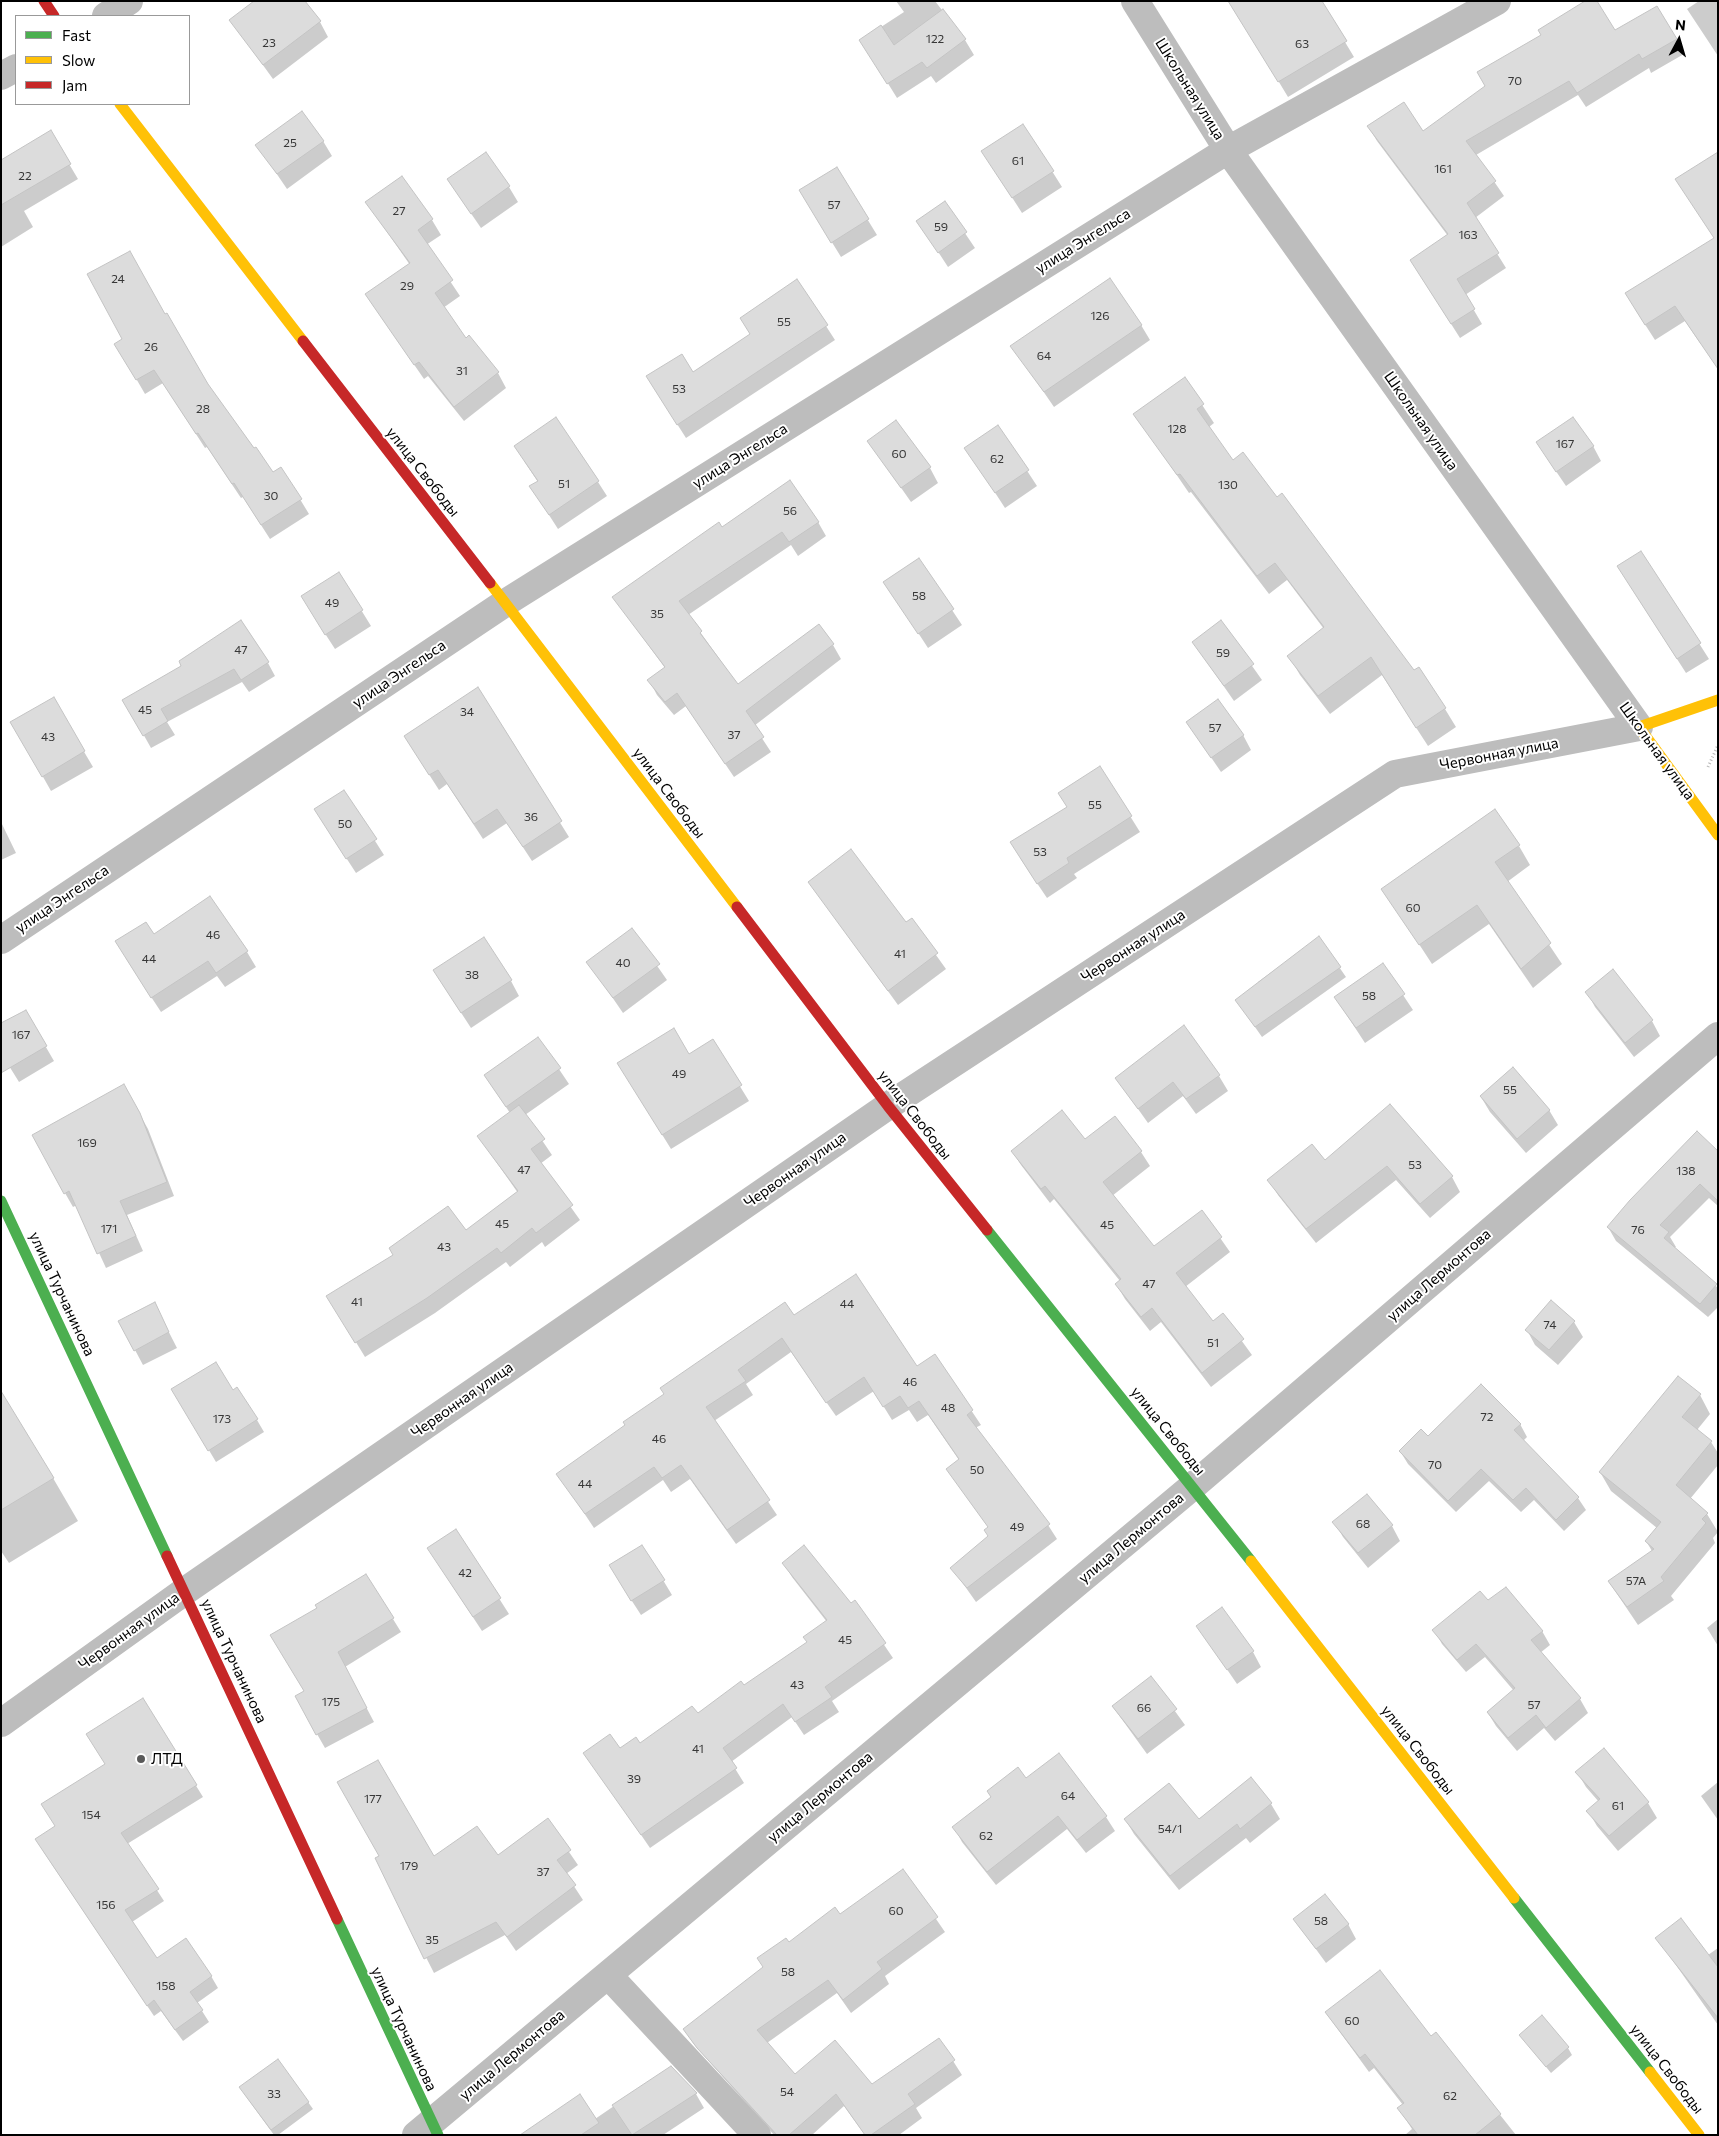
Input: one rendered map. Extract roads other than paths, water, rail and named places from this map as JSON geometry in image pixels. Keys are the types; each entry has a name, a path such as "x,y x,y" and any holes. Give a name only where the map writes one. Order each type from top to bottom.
{"street":[{"path":"44,1 53,15"},
{"path":"108,15 129,1"},
{"name":"Школьная улица","path":"1135,1 1228,150 1718,835"},
{"name":"улица Энгельса","path":"1,940 505,603 1228,150 1497,1"},
{"path":"1,76 15,69"},
{"name":"улица Свободы","path":"121,105 505,603 888,1106 1193,1486 1699,2135"},
{"path":"1639,727 1718,700"},
{"name":"Червонная улица","path":"1,1723 185,1591 888,1106 1395,774 1639,727"},
{"name":"улица Лермонтова","path":"428,2131 608,1975 1193,1486 1718,1036"},
{"name":"улица Турчанинова","path":"1,1200 185,1591 428,2131"},
{"path":"608,1975 757,2135"}],"place":[{"name":"ЛТД","path":"141,1759"}]}
